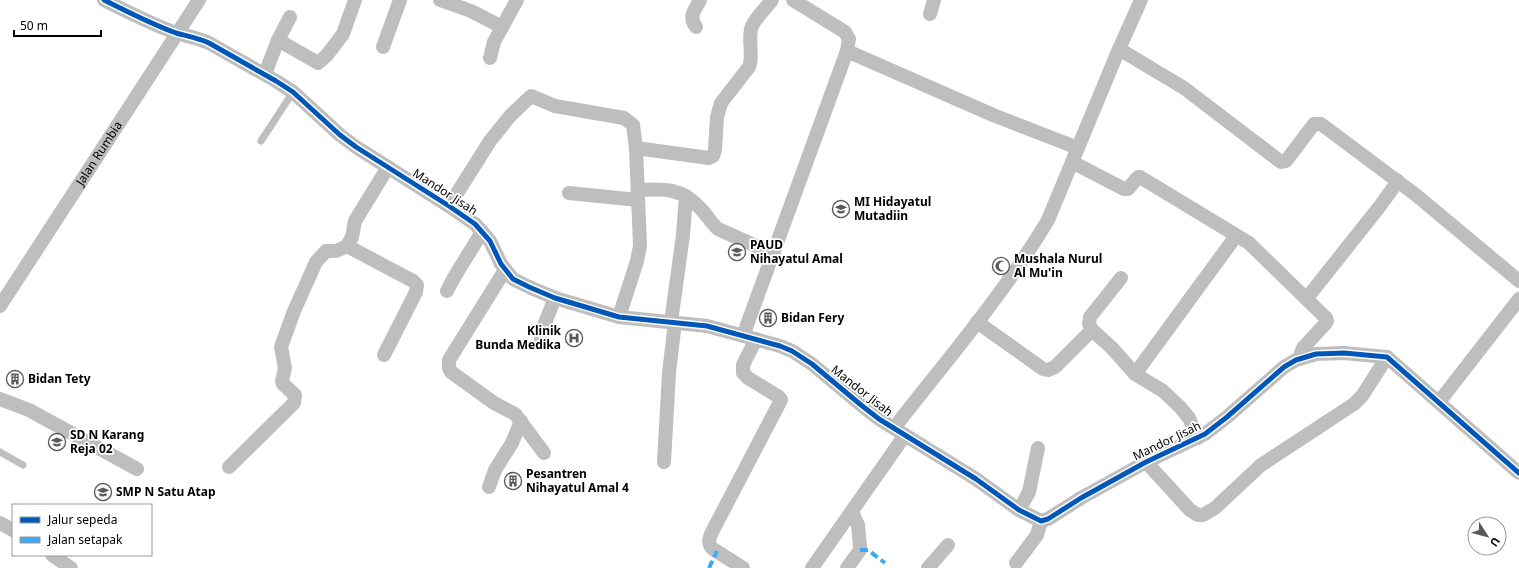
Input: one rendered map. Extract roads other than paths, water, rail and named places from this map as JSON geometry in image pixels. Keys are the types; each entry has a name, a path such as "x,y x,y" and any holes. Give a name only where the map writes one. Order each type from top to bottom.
{"street":[{"name":"Mandor Jisah","path":"104,0 138,17 176,33 198,38 209,43 265,74 293,92 340,135 475,224 490,241 505,270 513,279 555,298 619,318 706,326 780,346 812,364 861,405 900,432 976,479 1019,510 1041,521 1048,519 1081,498 1146,462 1198,438 1223,421 1280,369 1290,363 1316,354 1344,353 1387,357"},
{"name":"Jalan Rumbia","path":"0,306 176,33 199,0"},
{"path":"278,40 318,63 327,55 343,34 355,0"},
{"path":"383,47 400,0"},
{"path":"440,0 471,11 502,28"},
{"path":"490,58 494,42 517,0"},
{"path":"696,27 692,22 692,16 700,0"},
{"path":"636,148 709,158 713,156 715,150 718,110 749,67 751,62 750,39 752,26 772,0"},
{"path":"744,568 713,549 710,546 709,540 781,399 779,396 745,376 742,371 749,337 774,254 847,50 849,39 845,32 812,5 793,0"},
{"path":"930,14 934,0"},
{"path":"812,568 852,512 900,432 1031,248 1048,220 1141,0"},
{"path":"265,74 278,40 290,17"},
{"path":"1119,49 1184,88 1279,161 1285,162 1314,124 1319,123 1398,181 1451,223 1519,281"},
{"path":"847,50 993,115 1078,148"},
{"path":"449,206 490,141 510,116 531,96 555,106 624,118 633,125 636,148 639,253 619,318"},
{"path":"1072,162 1124,189 1128,189 1138,177 1140,177 1236,236 1250,243 1326,318 1327,321 1303,348 1301,353 1306,357"},
{"path":"229,467 294,403 294,395 282,381 285,368 281,347 294,311 316,262 326,251 336,251 346,246 352,237 355,221 388,167"},
{"path":"1307,298 1398,181"},
{"path":"570,192 638,195 665,189 677,191 686,196 699,207 712,224 718,229 774,254"},
{"path":"664,462 673,322 686,196"},
{"path":"447,291 454,276 471,252 482,231"},
{"path":"1135,374 1236,236"},
{"path":"346,246 413,281 417,285 416,292 384,355"},
{"path":"505,270 450,360 448,368 451,372 494,403 515,414 544,453"},
{"path":"1121,278 1090,317 1088,323 1092,330 1112,348 1135,374 1163,391 1180,407 1189,418 1198,438"},
{"path":"541,340 543,328 550,315 555,298"},
{"path":"1439,402 1519,299"},
{"path":"977,322 1046,370 1055,367 1092,330"},
{"path":"1146,462 1190,510 1198,515 1203,515 1215,508 1261,465 1351,407 1362,396 1387,357 1519,473"},
{"path":"0,399 29,410 137,469"},
{"path":"489,487 495,470 512,443 521,421"},
{"path":"1019,510 1029,492 1038,448"},
{"path":"847,568 858,553 860,547 858,525 852,512"},
{"path":"1016,563 1037,535 1041,521"},
{"path":"0,523 12,529"},
{"path":"928,568 948,545"},
{"path":"53,556 71,568"}],"lane":[{"path":"261,141 293,92"},
{"path":"0,452 23,465"}],"place":[{"name":"MI Hidayatul Mutadiin","path":"841,209"},
{"name":"PAUD Nihayatul Amal","path":"737,252"},
{"name":"Mushala Nurul Al Mu'in","path":"1001,266"},
{"name":"Bidan Fery","path":"768,318"},
{"name":"Klinik Bunda Medika","path":"574,338"},
{"name":"Bidan Tety","path":"15,379"},
{"name":"SD N Karang Reja 02","path":"57,442"},
{"name":"Pesantren Nihayatul Amal 4","path":"513,481"},
{"name":"SMP N Satu Atap","path":"103,492"}]}
